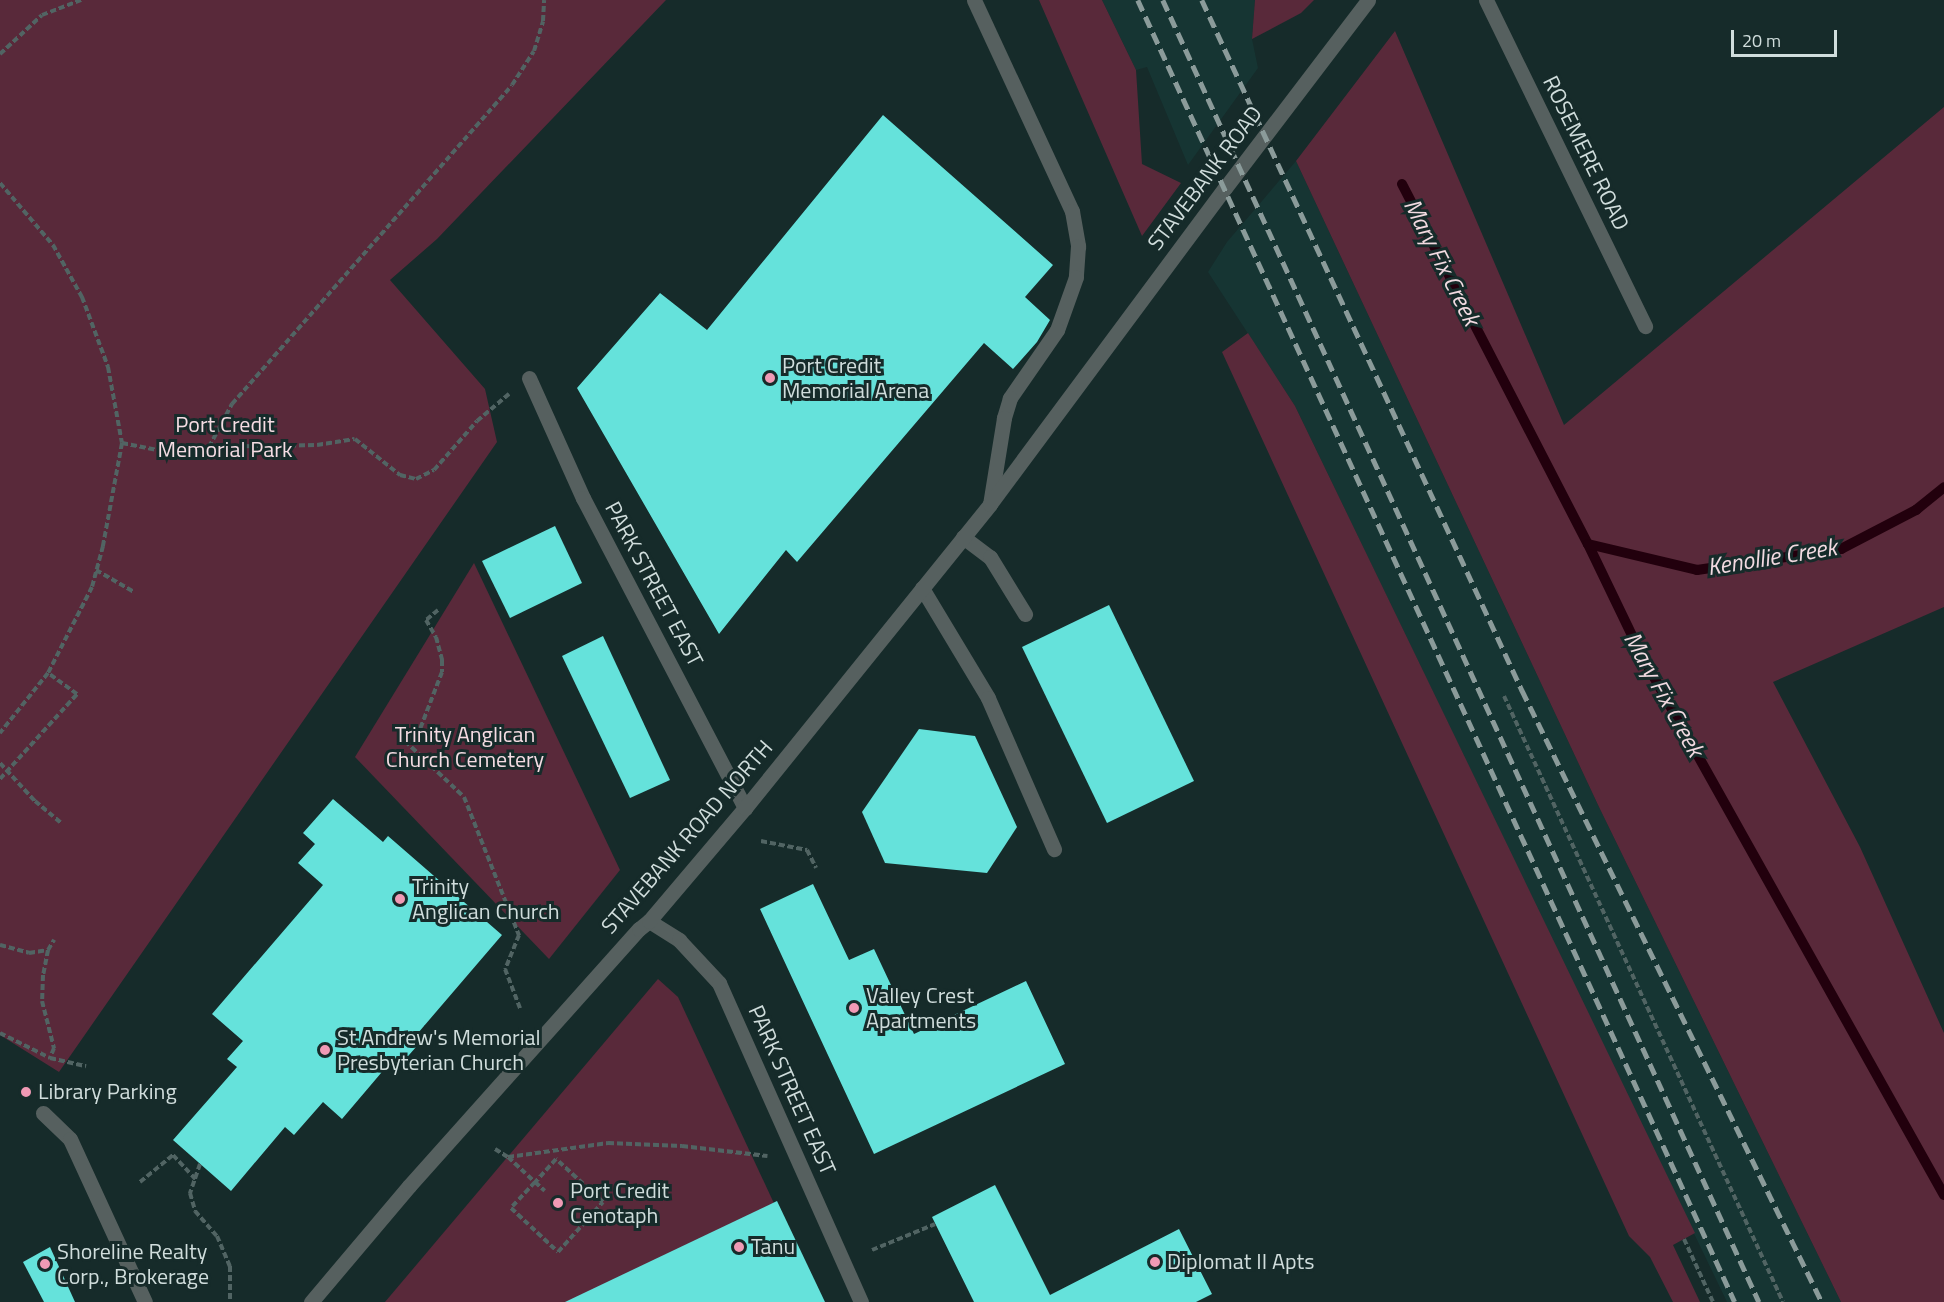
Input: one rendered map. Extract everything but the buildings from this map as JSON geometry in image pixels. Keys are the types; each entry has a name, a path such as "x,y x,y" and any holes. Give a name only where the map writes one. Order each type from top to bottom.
{"street":[{"path":"974,0 1072,211 1078,246 1076,277 1057,330 1010,398 1004,418 990,504"},
{"name":"STAVEBANK ROAD","path":"1078,385 1368,0"},
{"name":"ROSEMERE ROAD","path":"1486,0 1645,326"},
{"name":"PARK STREET EAST","path":"531,381 583,498 745,808"},
{"name":"STAVEBANK ROAD NORTH","path":"310,1302 417,1177 648,921 745,808 990,504 1078,385"},
{"path":"963,537 990,557 1025,614"},
{"path":"922,588 988,698 1054,849"},
{"name":"PARK STREET EAST","path":"648,921 679,940 719,983 861,1302"},
{"path":"43,1113 70,1139 145,1302"}],"path":[{"path":"0,54 42,15 81,0"},
{"path":"209,447 232,404 512,85 534,51 543,21 544,0"},
{"path":"0,183 53,246 82,297 108,367 122,443 96,570 73,629 48,673 0,733"},
{"path":"122,443 162,451 209,447 316,445 355,439 400,475 416,479 434,470 448,452 506,395 531,381"},
{"path":"96,570 134,592"},
{"path":"438,610 426,620 436,637 442,660 442,672 420,729 405,741 464,797 519,935 505,969 520,1008"},
{"path":"0,779 9,772 77,694 48,673"},
{"path":"1504,696 1783,1302"},
{"path":"0,763 35,801 60,823"},
{"path":"761,842 807,850 816,868"},
{"path":"50,1058 54,1048 42,1001 43,975 48,950 54,940"},
{"path":"0,945 29,954 48,950"},
{"path":"0,1033 50,1058 86,1066"},
{"path":"508,1157 608,1143 682,1146 768,1156"},
{"path":"495,1149 508,1157 545,1191"},
{"path":"140,1182 173,1155 195,1179"},
{"path":"556,1159 603,1202 558,1252 511,1208 535,1182 556,1159"},
{"path":"200,1164 190,1193 195,1211 217,1236 230,1266 230,1302"},
{"path":"872,1250 935,1224"},
{"path":"1684,1239 1713,1302"}],"shaded area":[{"path":"1102,0 1255,0 1252,39 1258,68 1188,165 1147,67 1136,70"},
{"path":"1296,161 1599,807 1841,1302 1727,1302 1295,406 1208,272 1227,242"}],"green space":[{"name":"Port Credit Memorial Park","path":"0,0 666,0 437,239 390,280 485,389 497,442 59,1072 0,1035"},
{"path":"1039,0 1102,0 1136,70 1142,164 1181,183 1142,236"},
{"path":"1255,0 1314,0 1301,13 1252,39"},
{"path":"1395,31 1564,425 1944,107 1944,607 1773,682 1860,847 1944,1033 1944,1302 1841,1302 1599,807 1296,161"},
{"path":"1248,333 1295,406 1695,1233 1673,1245 1700,1302 1673,1302 1650,1257 1629,1236 1222,352"},
{"name":"Trinity Anglican Church Cemetery","path":"474,563 620,870 549,959 355,757"},
{"path":"658,979 678,997 778,1212 624,1302 385,1302"}],"waterway":[{"name":"Mary Fix Creek","path":"1402,184 1588,544 1641,654 1944,1195"},
{"name":"Kenollie Creek","path":"1588,544 1697,570 1841,549 1916,510 1944,487"}],"railway":[{"path":"1138,0 1735,1302"},
{"path":"1163,0 1759,1302"},
{"path":"1202,0 1522,690 1822,1302"}],"place":[{"name":"Port Credit Memorial Arena","path":"770,378"},
{"name":"Trinity Anglican Church","path":"400,899"},
{"name":"Valley Crest Apartments","path":"854,1008"},
{"name":"St Andrew's Memorial Presbyterian Church","path":"325,1050"},
{"name":"Library Parking","path":"26,1092"},
{"name":"Port Credit Cenotaph","path":"558,1203"},
{"name":"Tanu","path":"739,1247"},
{"name":"Diplomat II Apts","path":"1155,1262"},
{"name":"Shoreline Realty Corp., Brokerage","path":"45,1264"}]}
